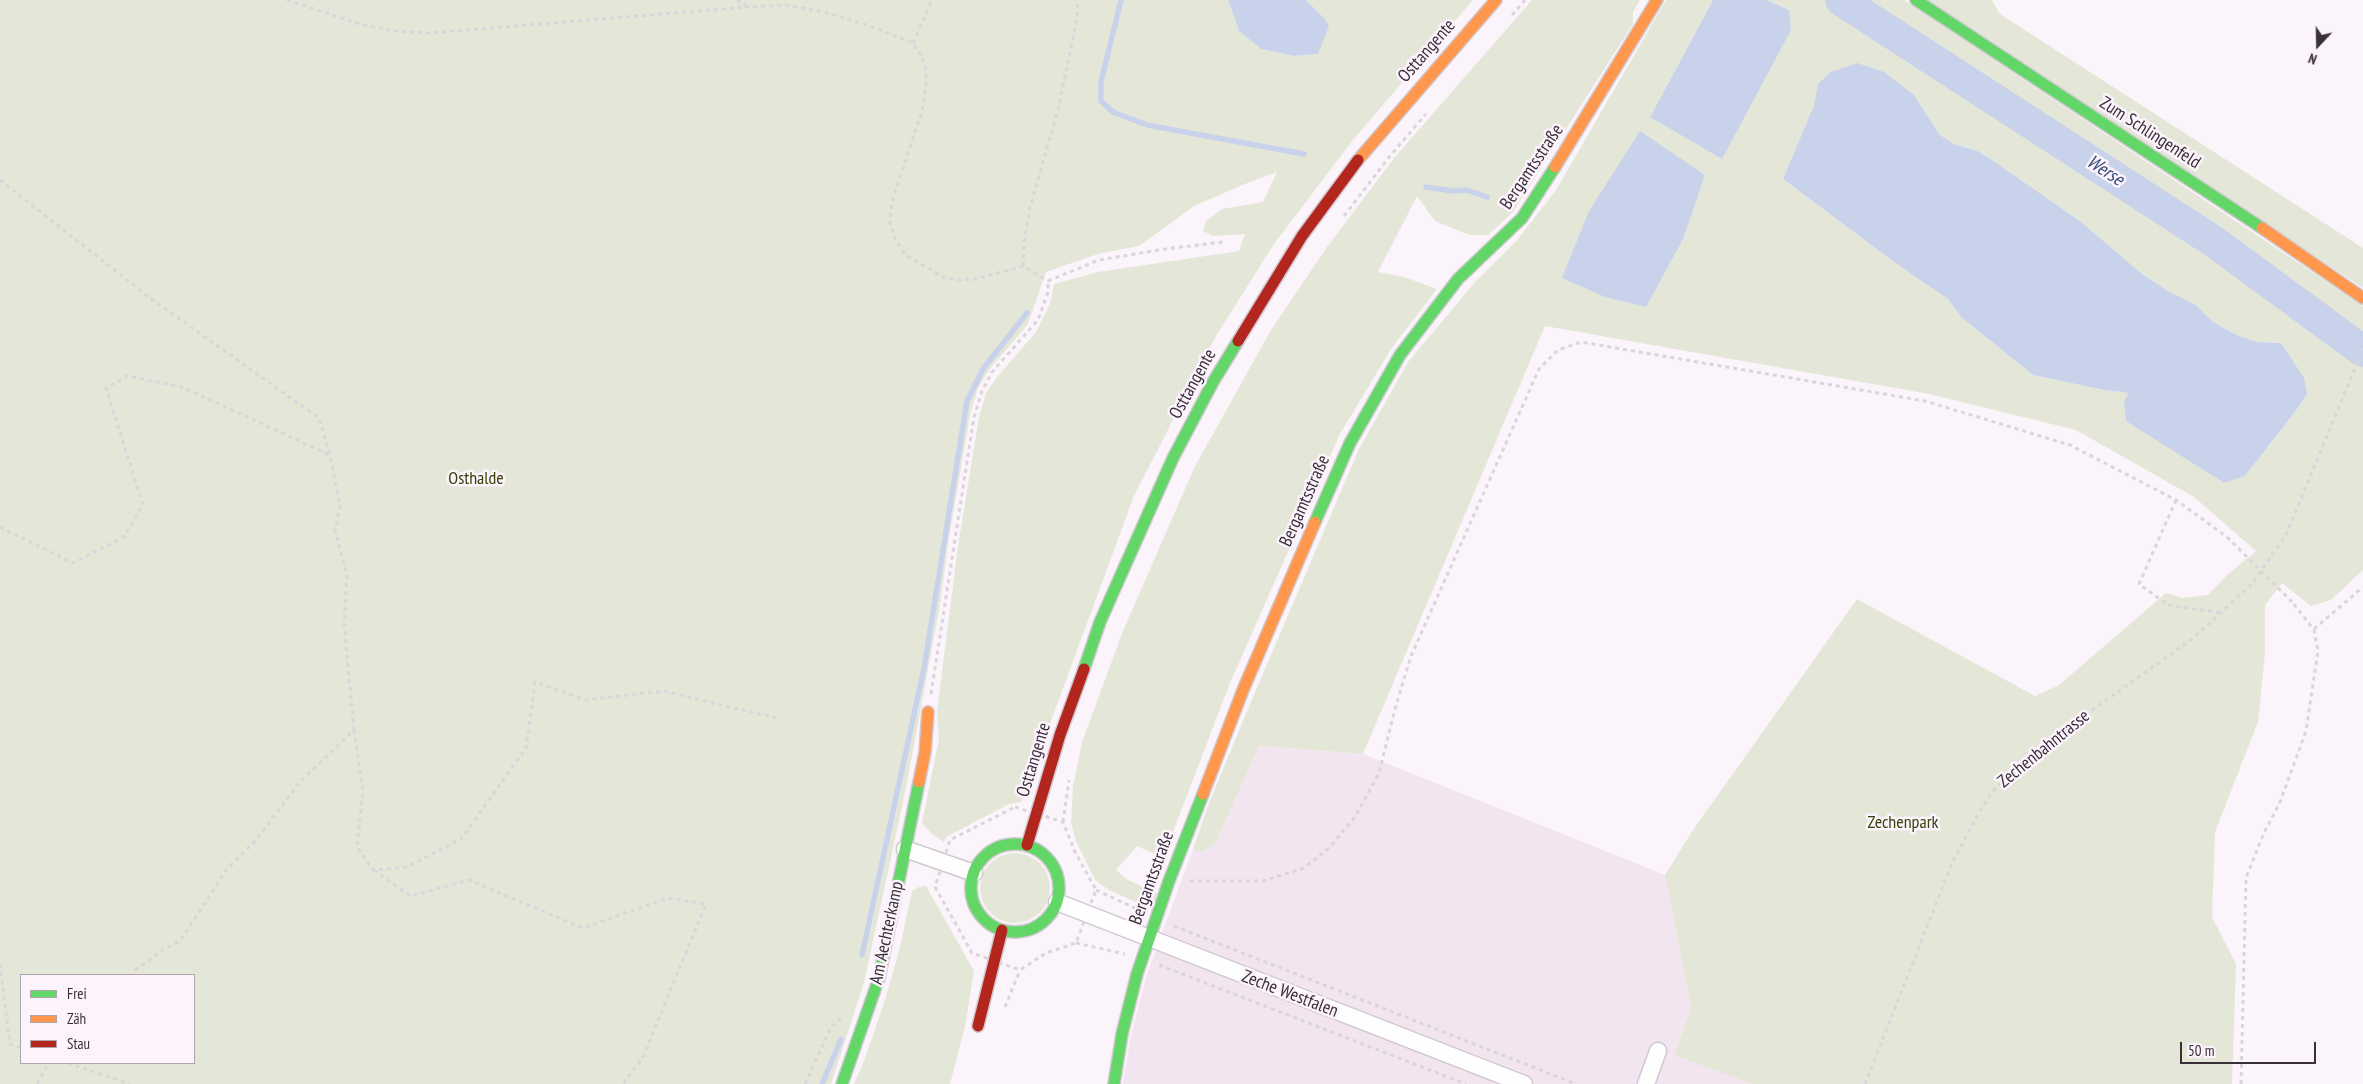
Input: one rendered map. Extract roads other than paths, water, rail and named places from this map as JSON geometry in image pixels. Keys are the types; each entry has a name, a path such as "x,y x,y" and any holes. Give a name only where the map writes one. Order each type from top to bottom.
{"street":[{"name":"Osttangente","path":"1027,845 1060,735 1100,622 1173,458 1213,382 1313,221 1370,145 1496,0"},
{"name":"Bergamtsstraße","path":"1114,1084 1122,1034 1142,958 1169,881 1243,690 1350,443 1400,355 1452,287 1522,218 1657,0"},
{"name":"Zum Schlingenfeld","path":"1916,0 2233,208 2363,298"},
{"name":"Am Aechterkamp","path":"842,1084 879,978 925,752 928,712"},
{"path":"1027,845 1045,856 1057,874 1059,888 1057,902 1041,924 1029,930 1016,932 1002,930 990,924 976,907 971,887 974,872 980,861 989,852 1001,846 1027,845"},
{"path":"905,849 974,872"},
{"name":"Zeche Westfalen","path":"1057,902 1524,1084"},
{"path":"978,1026 1002,930"},
{"path":"1646,1084 1658,1051"}],"water":[{"path":"1228,0 1306,0 1329,26 1318,54 1294,56 1261,49 1239,31"},
{"path":"1713,0 1767,0 1789,10 1791,30 1722,159 1650,117"},
{"path":"1857,63 1884,72 1914,95 1940,135 1954,144 1978,151 1995,162 2080,221 2141,273 2168,291 2196,305 2213,322 2237,335 2257,342 2281,343 2304,378 2307,394 2245,476 2224,483 2126,421 2124,401 2129,393 2104,390 2033,375 1962,318 1948,299 1898,265 1783,179 1814,105 1818,84 1831,72"},
{"path":"1640,131 1705,175 1683,239 1646,307 1605,297 1562,278 1589,211"}],"waterway":[{"path":"1121,0 1101,82 1101,101 1113,112 1147,125 1304,154"},
{"name":"Werse","path":"1841,0 2213,241 2363,351"},
{"path":"1426,187 1453,191 1467,190 1487,197"},
{"path":"862,955 924,668 967,401 983,369 1027,313"},
{"path":"822,1084 841,1039"}],"park label":[{"name":"Osthalde","path":"476,479"},
{"name":"Zechenpark","path":"1903,823"}]}
